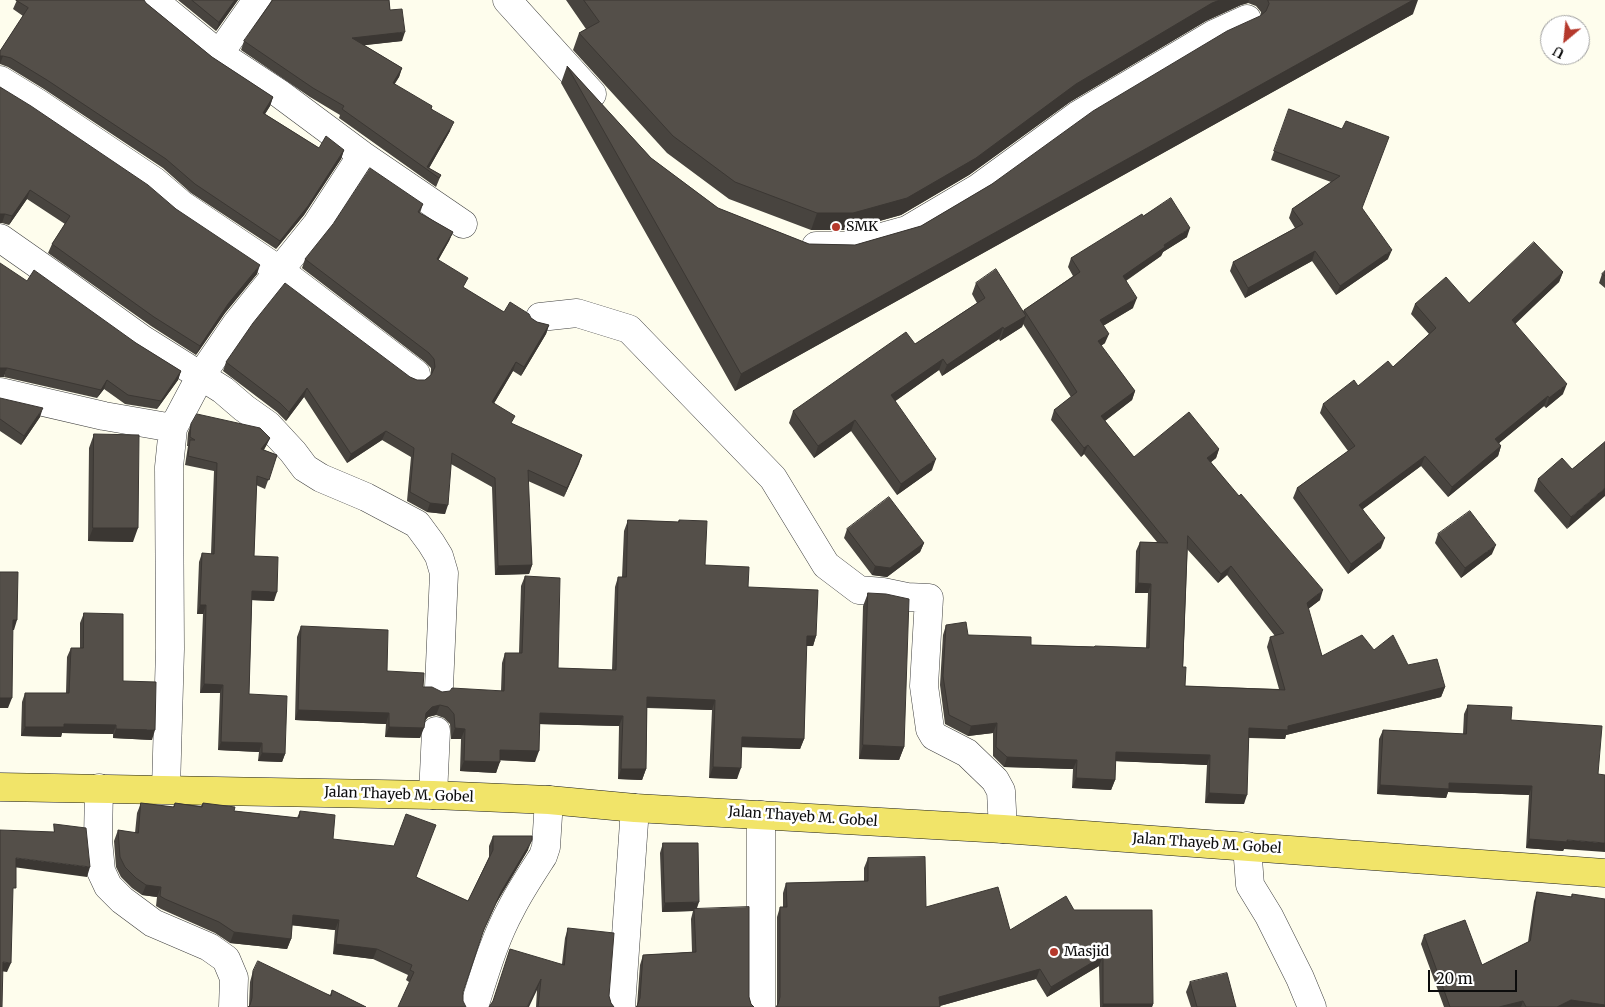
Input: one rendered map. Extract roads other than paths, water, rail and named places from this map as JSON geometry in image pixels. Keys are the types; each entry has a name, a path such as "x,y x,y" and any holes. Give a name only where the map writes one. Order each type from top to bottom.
{"main road":[{"name":"Jalan Thayeb M. Gobel","path":"0,787 433,794 548,800 635,808 1003,829 1605,873"}],"street":[{"path":"153,0 219,54 280,94 362,155 463,224"},
{"path":"219,54 256,0"},
{"path":"507,0 611,116"},
{"path":"791,239 808,246 849,246 907,230 978,188 1078,115 1214,34 1247,19"},
{"path":"0,80 133,166 182,205 279,270 416,374"},
{"path":"166,789 170,649 169,467 173,428 200,377 237,323 317,224 362,155"},
{"path":"0,238 142,339 223,390 268,426 293,452 305,468 321,478 366,497 417,524 435,550 444,573 439,687"},
{"path":"540,317 578,313 629,330 773,478 826,565 859,590 907,597 929,598 924,686 930,729 934,736 967,753 995,780 1001,790 1003,829"},
{"path":"0,392 104,416 173,428"},
{"path":"433,794 436,731"},
{"path":"99,788 98,840 101,871 108,886 130,906 154,923 209,947 226,959 234,978 233,1007"},
{"path":"474,1007 490,956 500,932 511,908 543,856 546,847 548,800"},
{"path":"621,1007 635,808"},
{"path":"761,1007 762,815"},
{"path":"1247,846 1250,885 1269,916 1300,978 1312,1007"}],"place":[{"name":"SMK","path":"836,227"},
{"name":"Masjid","path":"1054,952"}]}
